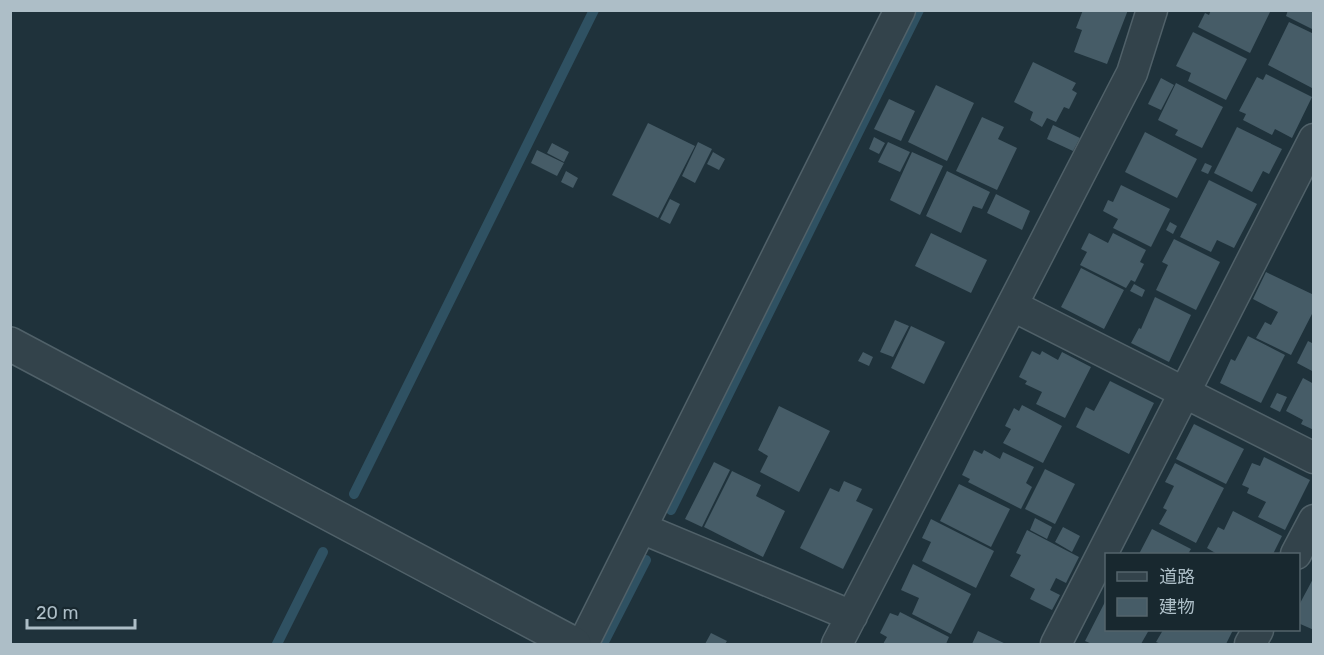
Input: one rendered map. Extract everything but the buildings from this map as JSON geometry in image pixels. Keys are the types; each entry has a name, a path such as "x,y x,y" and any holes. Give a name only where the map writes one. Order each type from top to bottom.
{"street":[{"path":"583,645 900,10"},
{"path":"837,645 1132,73 1152,10"},
{"path":"1056,645 1314,139"},
{"path":"1013,306 1314,458"},
{"path":"10,344 574,645"},
{"path":"1297,553 1314,520"},
{"path":"641,528 852,616"},
{"path":"1250,645 1257,631"}],"waterway":[{"path":"354,494 594,10"},
{"path":"671,510 919,10"},
{"path":"277,644 323,552"},
{"path":"603,644 646,560"}]}
